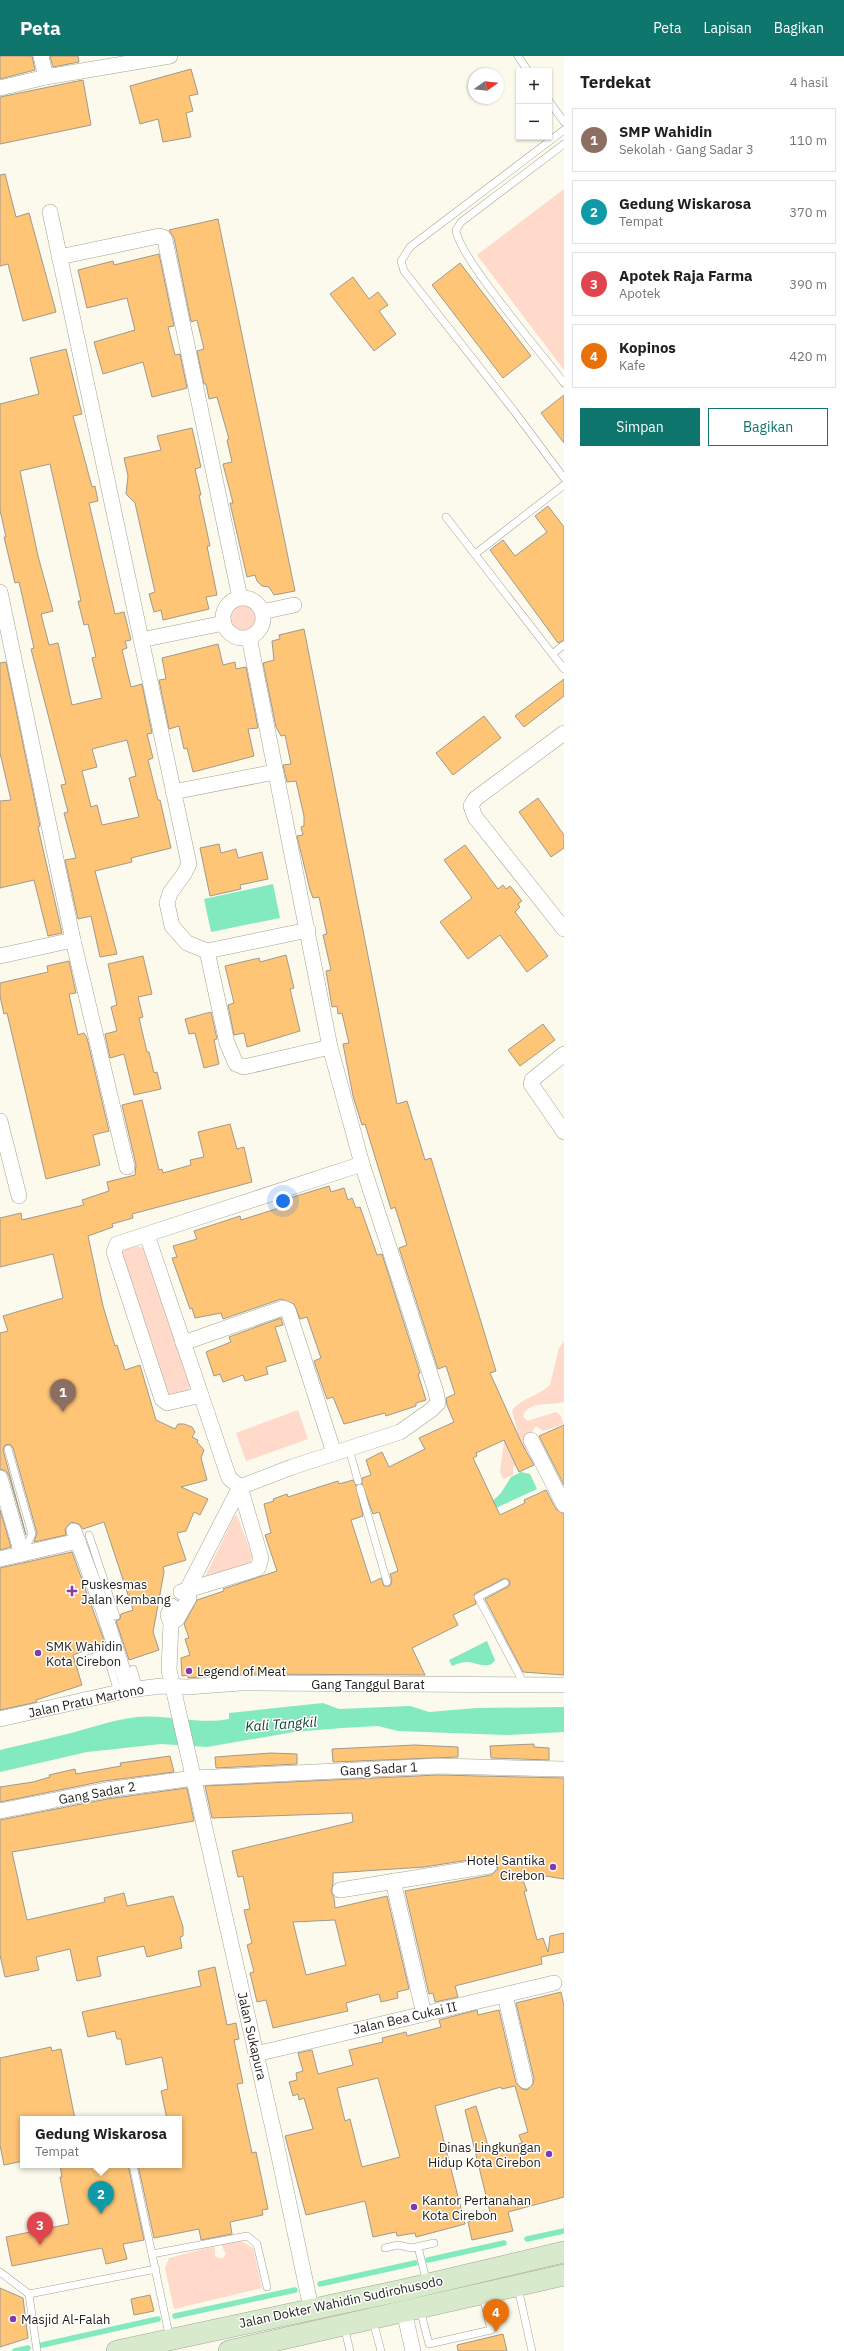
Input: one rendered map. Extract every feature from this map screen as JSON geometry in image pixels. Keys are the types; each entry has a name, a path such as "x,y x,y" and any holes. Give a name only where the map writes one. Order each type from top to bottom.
{"main road":[{"name":"Jalan Dokter Wahidin Sudirohusodo","path":"117,2351 427,2284 564,2252"},
{"name":"Jalan Dokter Wahidin Sudirohusodo","path":"229,2351 564,2275"}],"street":[{"path":"41,56 46,77"},
{"path":"0,88 46,77 170,56"},
{"path":"50,212 188,864 184,874 170,893 167,903 168,915 178,935 188,942 207,951 308,930"},
{"path":"59,257 159,236 163,237 165,240 240,598"},
{"path":"0,592 73,940 127,1167"},
{"path":"240,598 254,601 262,612 262,626 256,633 249,637 240,637 232,634 224,623 224,613 228,605 240,598"},
{"path":"262,612 294,605"},
{"path":"141,640 224,623"},
{"path":"179,1596 240,1487 400,1432 431,1410 438,1403 434,1384 362,1164 330,1047 249,637"},
{"path":"564,733 475,799 471,806 476,816 564,929"},
{"path":"173,792 275,772"},
{"path":"0,956 73,940"},
{"path":"207,951 226,1043 236,1064 244,1067 330,1047"},
{"path":"564,1054 532,1080 531,1084 564,1132"},
{"path":"0,1121 19,1196"},
{"path":"201,1395 172,1403 167,1403 162,1399 114,1252 117,1244 362,1164"},
{"path":"147,1235 229,1478 240,1487 261,1558 260,1564 254,1570 179,1596"},
{"path":"183,1343 283,1308 288,1310 342,1451"},
{"path":"531,1440 564,1505"},
{"path":"0,1478 22,1553"},
{"path":"0,1560 80,1536 128,1691"},
{"path":"171,1623 178,1619 189,1598 179,1596"},
{"name":"Jalan Sukapura","path":"179,1596 168,1615 171,1623 169,1654 173,1686 256,2054 311,2308"},
{"name":"Gang Tanggul Barat","path":"173,1686 240,1683 564,1685"},
{"name":"Jalan Pratu Martono","path":"0,1719 128,1691 173,1686"},
{"name":"Gang Sadar 1","path":"193,1771 438,1766 564,1769"},
{"name":"Gang Sadar 2","path":"0,1811 193,1771"},
{"path":"340,1890 489,1866"},
{"path":"393,1881 424,2014"},
{"name":"Jalan Bea Cukai II","path":"256,2054 554,1983"},
{"path":"505,1995 525,2081"},
{"path":"412,2310 413,2351"}],"lane":[{"path":"518,56 526,68"},
{"path":"551,104 564,122"},
{"path":"564,130 410,247 401,261 404,271 514,411 564,478"},
{"path":"564,144 461,222 456,230 460,244 487,283 564,383"},
{"path":"475,554 564,485"},
{"path":"446,517 564,669"},
{"path":"552,654 564,645"},
{"path":"8,1449 32,1534 22,1553"},
{"path":"342,1451 359,1485 387,1582"},
{"path":"0,1478 15,1474"},
{"path":"80,1536 116,1616"},
{"path":"505,1583 478,1597 524,1684"},
{"path":"87,1659 106,1653 128,1691"},
{"path":"128,1691 133,1669"},
{"path":"134,2168 170,2339"},
{"path":"152,2254 247,2236 257,2244 267,2287"},
{"path":"385,2248 398,2245 412,2248 434,2243"},
{"path":"418,2246 427,2284"},
{"path":"28,2294 156,2269"},
{"path":"0,2272 28,2294 37,2351"},
{"path":"517,2286 532,2351"},
{"path":"412,2310 430,2348 491,2330 483,2294"},
{"path":"373,2318 381,2351"},
{"path":"344,2325 350,2351"}],"shaded area":[{"path":"564,189 564,370 477,255"},
{"path":"243,605 252,609 256,618 252,627 243,631 234,627 230,618 234,609"},
{"path":"137,1246 143,1248 190,1385 189,1390 172,1395 168,1393 121,1256 123,1250"},
{"path":"564,1341 564,1402 535,1406 526,1411 523,1416 527,1421 556,1412 561,1416 564,1424 543,1431 536,1426 527,1439 526,1452 521,1463 513,1467 513,1475 503,1479 500,1472 505,1435 518,1433 512,1411 519,1404 546,1389 550,1385 559,1348"},
{"path":"298,1410 308,1439 246,1461 236,1433"},
{"path":"237,1515 252,1556 251,1562 205,1577 234,1517"},
{"path":"241,2241 253,2248 262,2288 174,2309 165,2268 169,2258 215,2246 215,2256 222,2259 226,2254 221,2244"}],"water":[{"path":"273,884 280,918 211,932 204,899"},
{"path":"521,1472 530,1474 537,1489 476,1517 501,1493 511,1477"},
{"path":"487,1641 495,1660 493,1663 490,1665 483,1665 466,1662 452,1666 449,1660"},
{"name":"Kali Tangkil","path":"323,1703 339,1709 410,1706 429,1712 477,1708 564,1707 564,1732 506,1735 398,1731 378,1726 342,1728 294,1732 207,1747 161,1744 87,1752 0,1772 0,1750 118,1720 149,1716 218,1721 229,1719 229,1713"}],"building":[{"path":"0,56 32,56 35,70 0,79"},
{"path":"50,56 78,56 79,62 53,67"},
{"path":"191,69 198,94 189,96 193,111 186,113 191,137 163,142 158,119 140,124 130,86"},
{"path":"83,80 91,125 0,144 0,97"},
{"path":"5,174 16,217 29,213 56,312 23,321 8,264 0,266 0,175"},
{"path":"218,219 295,591 274,595 269,587 262,586 257,581 255,575 247,577 230,503 233,503 223,464 232,462 227,440 229,439 217,397 209,399 206,384 204,384 197,351 204,349 197,320 191,322 174,238 169,230"},
{"path":"159,254 174,326 168,327 175,355 180,354 187,388 152,397 143,362 103,374 94,342 135,330 127,298 87,308 78,270 113,261 114,265"},
{"path":"460,263 531,356 503,378 432,285"},
{"path":"353,277 369,299 378,292 388,305 379,311 396,334 374,351 330,294"},
{"path":"66,349 82,414 73,416 92,487 95,486 98,501 89,503 115,614 124,612 131,640 125,641 127,648 122,650 131,687 142,684 152,733 147,734 153,758 148,760 158,800 160,800 171,848 131,858 132,862 95,871 117,954 100,957 91,916 78,919 65,860 76,858 64,813 68,812 61,785 66,784 31,649 34,648 19,582 15,583 4,537 6,537 0,510 0,404 39,394 30,358","holes":["50,464 81,601 78,601 84,625 88,624 96,657 92,658 102,698 72,705 58,643 49,645 41,614 53,611 38,556 20,471","127,740 136,776 129,778 139,817 102,825 97,805 91,807 82,771 97,767 92,749"]},
{"path":"564,395 564,443 541,413"},
{"path":"192,428 201,467 195,469 210,546 207,546 217,595 206,597 209,609 163,620 161,610 154,612 149,594 155,592 135,503 126,494 128,476 124,458 161,450 157,436"},
{"path":"548,506 564,527 564,640 558,643 490,550 503,540 515,556 547,532 535,516"},
{"path":"304,629 397,1104 407,1101 425,1160 431,1158 496,1371 490,1373 522,1444 534,1465 519,1472 504,1440 476,1453 477,1456 473,1458 500,1515 525,1503 524,1500 546,1490 556,1509 564,1514 564,1675 523,1672 485,1599 509,1586 510,1581 505,1578 474,1594 476,1604 453,1615 458,1625 412,1648 425,1675 240,1674 188,1678 188,1675 182,1676 181,1658 190,1655 185,1639 189,1638 184,1624 197,1600 224,1591 223,1589 277,1571 265,1535 271,1533 264,1504 274,1501 273,1499 287,1494 288,1497 338,1481 339,1484 353,1480 356,1485 363,1516 351,1520 371,1583 381,1578 384,1586 390,1586 392,1581 390,1574 398,1571 379,1512 373,1514 362,1484 362,1478 371,1475 366,1460 382,1452 389,1467 425,1449 419,1438 454,1422 447,1405 446,1398 455,1394 446,1366 438,1369 399,1248 407,1245 395,1207 391,1209 365,1124 362,1125 353,1096 343,1044 349,1043 342,1013 338,1014 337,1006 332,1007 326,971 331,970 323,935 327,934 319,897 313,898 310,890 297,836 303,835 301,827 304,826 304,816 296,781 287,782 283,765 291,764 285,735 281,736 276,727 263,663 274,660 272,641 280,639 279,635"},
{"path":"218,644 223,665 235,662 236,669 246,667 258,728 248,729 254,756 193,772 187,748 184,749 179,726 169,729 159,680 166,679 162,658"},
{"path":"6,662 40,826 38,827 62,933 48,936 34,880 0,888 0,801 11,800 0,753 0,663"},
{"path":"564,679 564,696 524,727 515,716"},
{"path":"484,716 501,738 453,775 436,753"},
{"path":"538,798 564,835 564,848 551,857 519,812"},
{"path":"219,844 221,853 236,849 238,858 262,852 268,879 240,885 241,889 210,896 200,848"},
{"path":"465,845 498,889 503,885 506,889 510,886 522,901 518,904 520,907 515,912 548,956 527,972 500,935 468,959 440,922 472,898 444,860"},
{"path":"286,955 294,988 290,989 300,1031 247,1047 244,1033 234,1035 228,1005 234,1003 225,966 259,958 260,962"},
{"path":"143,956 152,994 138,997 143,1017 139,1018 147,1052 149,1052 154,1073 157,1072 161,1089 134,1095 124,1054 110,1058 105,1034 117,1031 111,1007 117,1005 108,964"},
{"path":"69,961 76,993 69,994 78,1035 84,1033 87,1038 109,1131 93,1135 100,1165 46,1179 7,1013 4,1014 0,996 0,983 48,972 47,966"},
{"path":"211,1012 217,1039 214,1040 219,1064 204,1068 195,1033 189,1034 185,1019"},
{"path":"543,1024 555,1040 520,1066 508,1050"},
{"path":"142,1100 159,1170 162,1169 163,1173 191,1165 190,1160 204,1157 198,1132 230,1124 237,1149 244,1147 252,1182 132,1214 133,1218 112,1224 113,1227 88,1236 103,1306 115,1346 117,1345 125,1370 140,1365 156,1420 175,1429 178,1424 184,1424 192,1427 195,1432 192,1437 198,1440 197,1442 204,1450 201,1458 207,1480 181,1487 208,1499 200,1515 194,1512 186,1531 177,1533 186,1560 163,1567 164,1572 153,1632 159,1650 129,1660 116,1621 120,1619 121,1614 133,1610 104,1522 83,1529 79,1524 71,1522 65,1529 66,1535 34,1542 37,1533 13,1448 10,1444 5,1445 3,1450 26,1535 9,1476 6,1471 0,1469 0,1333 8,1331 3,1316 63,1298 53,1254 0,1267 0,1218 21,1213 22,1220 84,1205 82,1200 109,1191 107,1182 135,1175 136,1165 122,1105"},
{"path":"329,1186 331,1192 344,1188 348,1200 352,1198 356,1208 360,1207 377,1255 382,1254 420,1373 418,1374 426,1400 416,1403 416,1406 386,1416 385,1413 344,1424 333,1397 327,1399 322,1385 314,1361 321,1358 307,1317 300,1319 294,1304 281,1299 223,1319 221,1313 195,1318 192,1308 190,1309 172,1258 177,1257 173,1246 197,1239 194,1231 240,1216 241,1220 279,1208 277,1202"},
{"path":"281,1318 283,1325 275,1327 286,1361 266,1367 268,1374 245,1381 243,1375 223,1382 220,1374 214,1376 206,1352 231,1342 229,1337"},
{"path":"564,1425 564,1485 539,1436"},
{"path":"0,1510 11,1547 0,1550"},
{"name":"SMK Wahidin Kota Cirebon","path":"72,1552 105,1643 73,1655 82,1685 36,1700 37,1702 0,1710 0,1568"},
{"path":"534,1744 534,1747 549,1748 549,1760 491,1758 490,1746"},
{"path":"415,1745 458,1747 458,1757 333,1762 332,1749"},
{"path":"271,1753 297,1754 297,1764 216,1768 215,1757"},
{"path":"170,1756 174,1772 104,1781 0,1802 0,1787 33,1782 50,1777 49,1775 75,1769 76,1774 121,1766 120,1763"},
{"path":"438,1775 564,1778 564,1879 520,1872 527,1891 524,1891 537,1940 543,1938 548,1952 550,1936 564,1933 564,1952 541,1957 542,1964 455,1986 458,1997 435,2002 433,1993 429,1994 405,1891 491,1875 498,1869 496,1861 488,1857 424,1867 333,1873 333,1884 331,1891 334,1897 335,1908 387,1896 409,1989 397,1992 398,1998 381,2002 379,1994 346,2003 348,2011 273,2028 266,2000 257,2002 250,1973 254,1972 247,1945 252,1943 244,1910 250,1909 243,1876 238,1877 232,1851 353,1822 352,1813 212,1818 205,1786","holes":["335,1920 346,1965 306,1975 293,1922"]},
{"path":"187,1788 194,1821 12,1852 27,1920 105,1902 104,1898 124,1893 127,1906 173,1896 183,1927 183,1936 180,1937 182,1948 147,1957 144,1946 97,1957 101,1976 77,1981 70,1949 36,1957 39,1970 5,1977 0,1955 0,1820 107,1799"},
{"path":"215,1967 227,2025 236,2023 239,2039 234,2040 243,2083 237,2084 252,2153 256,2152 268,2209 262,2210 263,2215 230,2222 232,2234 201,2240 199,2229 154,2238 139,2168 182,2168 182,2116 166,2116 161,2091 168,2089 162,2057 126,2065 121,2039 117,2039 115,2031 88,2037 82,2012 201,1986 198,1971"},
{"path":"561,1992 564,2006 564,2197 508,2212 513,2231 472,2240 468,2222 491,2216 465,2110 476,2106 490,2152 522,2143 519,2135 528,2132 515,2086 502,2089 501,2087 435,2106 465,2224 416,2237 415,2233 397,2236 396,2232 373,2237 365,2201 306,2215 285,2136 313,2129 304,2098 299,2100 298,2094 293,2096 289,2082 297,2080 296,2073 303,2071 298,2053 312,2050 318,2074 353,2065 349,2050 383,2042 382,2038 406,2032 407,2036 441,2027 439,2020 477,2010 478,2015 499,2010 516,2083 522,2089 527,2090 533,2084 534,2079 516,2003","holes":["378,2078 400,2157 362,2167 350,2119 345,2121 337,2088"]},
{"path":"51,2047 52,2051 61,2049 74,2116 20,2116 20,2162 4,2165 0,2145 0,2058"},
{"path":"60,2168 129,2168 144,2240 123,2244 127,2259 106,2264 102,2248 12,2266 6,2237 69,2224 60,2177 62,2177"},
{"name":"Masjid Al-Falah","path":"0,2288 23,2298 28,2338 0,2347"},
{"path":"150,2295 154,2311 134,2315 131,2299"},
{"path":"503,2334 507,2351 458,2351 457,2345"}],"waterway":[{"path":"527,2239 564,2231"},
{"path":"428,2260 504,2243"},
{"path":"320,2284 415,2263"},
{"path":"175,2316 295,2290"},
{"path":"42,2345 158,2319"},
{"path":"15,2351 28,2348"}],"place":[{"name":"SMP Wahidin","path":"63,1412"},
{"name":"Puskesmas Jalan Kembang","path":"72,1591"},
{"name":"SMK Wahidin Kota Cirebon","path":"38,1653"},
{"name":"Legend of Meat","path":"189,1671"},
{"name":"Hotel Santika Cirebon","path":"553,1867"},
{"name":"Dinas Lingkungan Hidup Kota Cirebon","path":"549,2154"},
{"name":"Kantor Pertanahan Kota Cirebon","path":"414,2207"},
{"name":"Gedung Wiskarosa","path":"101,2214"},
{"name":"Apotek Raja Farma","path":"40,2245"},
{"name":"Masjid Al-Falah","path":"13,2319"},
{"name":"Kopinos","path":"496,2332"}]}
